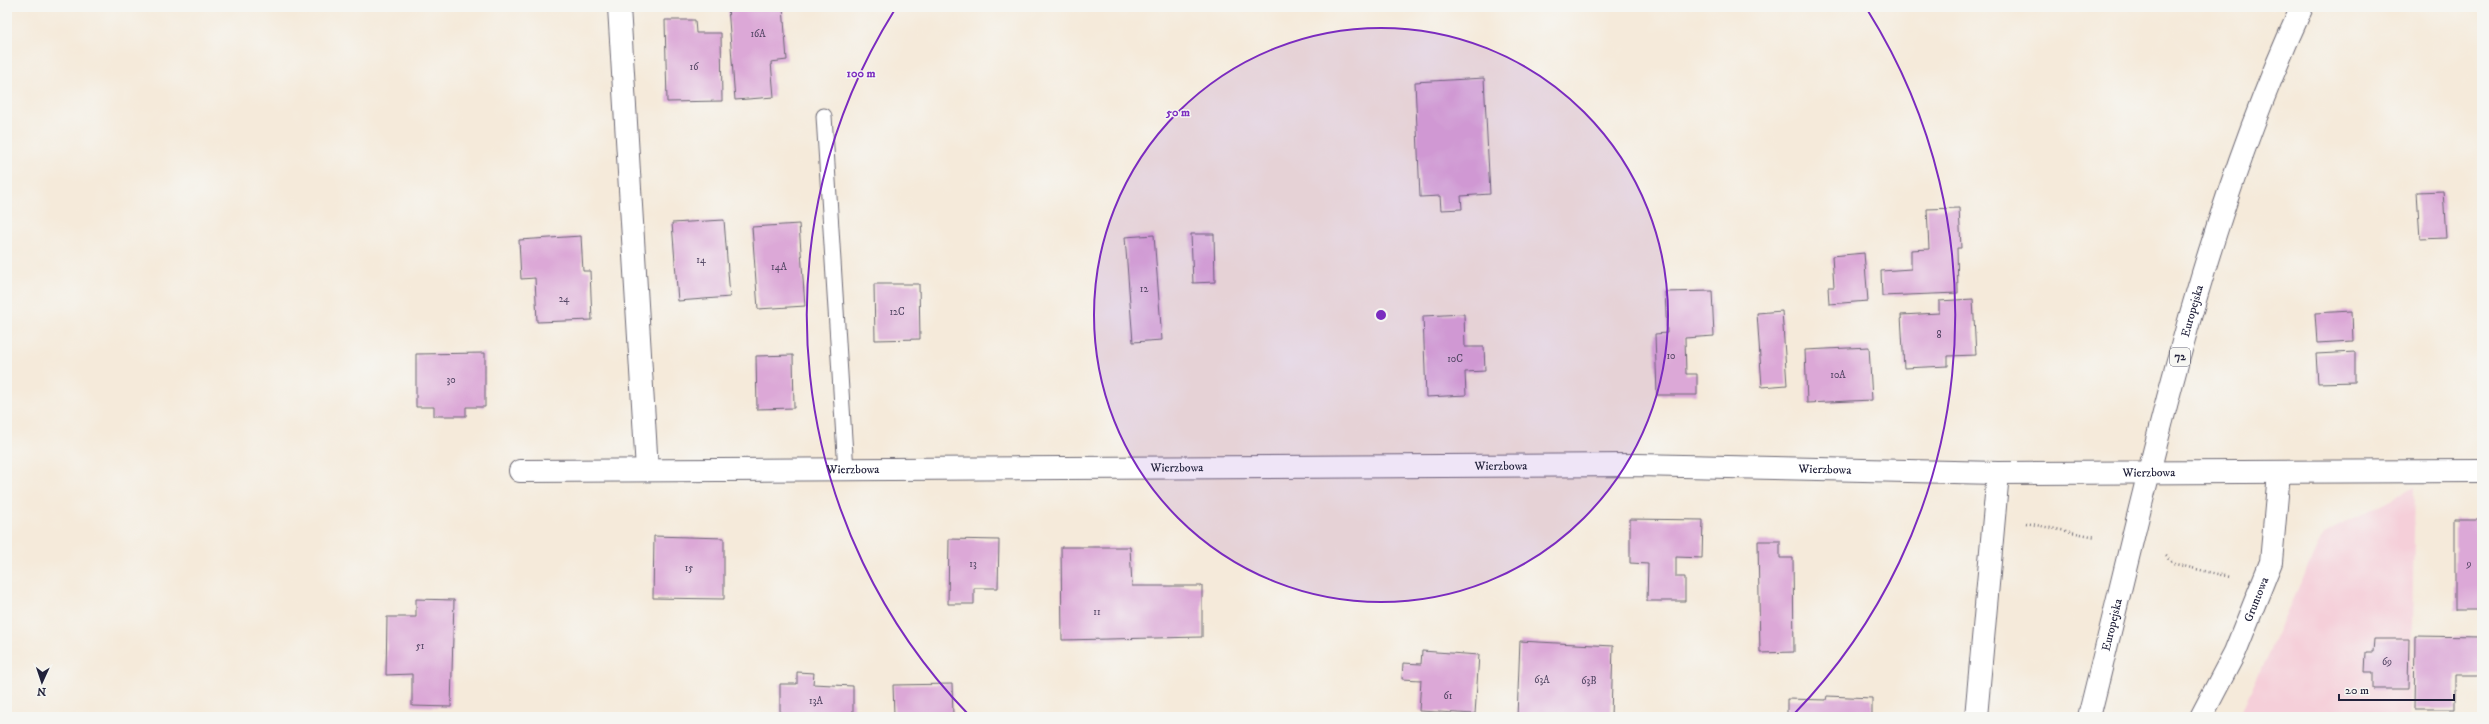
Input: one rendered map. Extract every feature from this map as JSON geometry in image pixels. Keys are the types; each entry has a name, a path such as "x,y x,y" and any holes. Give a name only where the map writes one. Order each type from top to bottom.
{"street":[{"path":"619,7 647,470"},
{"name":"Europejska","path":"2090,717 2185,337 2212,242 2258,110 2302,7"},
{"name":"Wierzbowa","path":"520,471 846,471 1637,465 1998,473 2151,471 2279,473 2482,471"},
{"path":"1976,717 1998,473"},
{"name":"Gruntowa","path":"2201,717 2235,652 2271,562 2279,473"}],"lane":[{"path":"824,116 846,471"}],"path":[{"path":"1994,516 2096,537"},
{"path":"2165,555 2175,564 2262,584"}],"shaded area":[{"path":"2415,487 2410,717 2239,717 2323,534"}],"building":[{"path":"728,7 783,7 787,60 771,62 774,97 735,100"},
{"path":"665,20 695,20 696,33 721,33 722,101 667,102"},
{"path":"1484,78 1490,194 1461,196 1462,209 1441,210 1440,196 1420,197 1415,82"},
{"path":"2443,191 2446,238 2420,239 2417,192"},
{"path":"1959,208 1961,248 1957,248 1958,293 1882,296 1881,271 1911,269 1911,250 1929,249 1927,209"},
{"path":"724,220 730,297 678,301 672,223"},
{"path":"799,224 805,306 758,309 752,227"},
{"path":"1191,234 1214,234 1215,282 1193,283"},
{"path":"1154,235 1162,340 1133,342 1125,237"},
{"path":"581,236 583,271 590,271 592,320 537,322 535,278 521,279 519,240"},
{"path":"1864,253 1868,301 1829,304 1828,287 1834,287 1832,256"},
{"path":"874,284 919,284 920,339 875,340"},
{"path":"1712,291 1714,336 1685,338 1686,374 1697,374 1697,395 1657,395 1655,334 1667,333 1665,292"},
{"path":"1973,299 1976,355 1948,356 1948,366 1904,368 1901,315 1939,313 1939,301"},
{"path":"1782,311 1787,385 1762,387 1757,313"},
{"path":"2352,311 2353,341 2317,343 2315,313"},
{"path":"1464,314 1465,347 1484,347 1485,371 1465,372 1466,395 1426,397 1423,316"},
{"path":"1869,347 1872,400 1807,403 1805,350"},
{"path":"2355,352 2355,382 2318,383 2316,354"},
{"path":"485,353 485,407 466,407 466,416 434,416 434,407 416,407 416,354"},
{"path":"793,355 794,408 757,409 756,356"},
{"path":"1630,519 1703,520 1702,558 1676,557 1676,577 1685,577 1685,601 1647,601 1648,564 1630,563"},
{"path":"2455,519 2482,519 2482,610 2455,610"},
{"path":"654,536 724,538 724,599 653,598"},
{"path":"949,539 999,540 998,588 974,588 974,604 948,604"},
{"path":"1758,541 1780,541 1780,558 1793,558 1794,652 1760,653"},
{"path":"1061,547 1130,547 1132,586 1202,586 1202,637 1062,640"},
{"path":"416,599 454,600 451,707 412,706 412,674 386,675 387,617 416,617"},
{"path":"2415,636 2482,637 2482,675 2455,675 2455,709 2414,709"},
{"path":"2374,639 2409,639 2408,689 2373,689 2373,672 2365,672 2366,652 2373,652"},
{"path":"1520,641 1613,646 1611,717 1517,717"},
{"path":"1422,651 1479,655 1475,714 1419,711 1421,680 1402,679 1403,663 1421,664"},
{"path":"797,672 814,673 813,684 853,686 853,717 780,717 780,684 797,684"},
{"path":"952,684 953,715 894,715 893,685"},
{"path":"1827,696 1872,698 1872,717 1787,717 1787,699 1826,700"}]}
